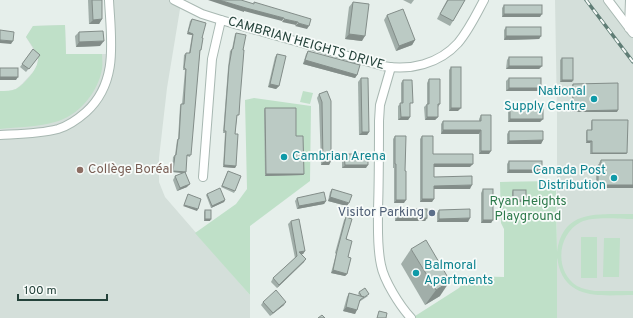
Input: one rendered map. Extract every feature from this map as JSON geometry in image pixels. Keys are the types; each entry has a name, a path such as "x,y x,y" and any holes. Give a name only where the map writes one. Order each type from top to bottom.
{"street":[{"path":"0,135 40,132 59,128 68,125 80,117 94,104 105,86 110,68 112,49 109,0"},
{"name":"CAMBRIAN HEIGHTS DRIVE","path":"174,0 202,14 221,20 391,67 404,67 429,63 444,55 458,43 484,0"},
{"path":"608,0 631,31"},
{"path":"630,0 631,31"},
{"path":"203,177 212,59 221,20"},
{"path":"391,67 380,105 379,256 382,272 401,306 411,318"}],"shaded area":[{"name":"Collège Boréal","path":"110,0 175,0 181,3 167,88 159,158 159,182 165,197 250,295 250,318 0,318 0,91 16,89 37,67 38,57 26,37 33,26 65,25 66,54 112,54"},
{"path":"555,0 609,0 633,32 633,318 557,318 557,114"}],"green space":[{"path":"65,25 66,54 102,54 100,78 91,95 79,109 71,115 55,122 28,127 0,129 0,91 12,90 19,87 27,80 37,66 38,57 26,37 33,26"},
{"path":"303,91 313,93 310,104 300,102"},
{"path":"254,98 311,106 310,181 250,226 250,295 195,233 236,204 247,189 245,100"},
{"name":"Ryan Heights Playground","path":"556,181 557,252 561,238 567,228 575,221 584,217 596,215 633,214 633,219 599,218 581,222 567,235 561,253 565,271 577,286 595,291 633,291 633,295 600,295 579,291 571,286 564,278 557,258 557,318 412,318 459,288 468,276 504,277 504,229 501,223 500,182"},
{"path":"581,237 597,237 597,278 581,278"},
{"path":"604,238 620,238 619,277 603,277"}],"building":[{"path":"92,0 102,0 102,19 93,20"},
{"path":"219,0 241,0 254,4 254,2 311,19 309,26"},
{"path":"448,0 465,0 453,21 440,14"},
{"path":"353,2 369,4 365,36 349,34"},
{"path":"504,5 542,5 542,14 504,14"},
{"path":"403,9 415,40 399,46 387,15"},
{"path":"192,19 206,23 200,50 191,155 187,155 186,172 173,171 179,139 181,104 184,104 186,69 184,68 186,53 190,53 193,34 188,32"},
{"path":"506,27 541,27 541,36 506,36"},
{"path":"0,30 14,32 13,41 0,40"},
{"path":"103,31 104,41 79,42 79,32"},
{"path":"236,33 246,35 243,50 239,115 237,115 235,134 238,134 236,166 224,165 226,131 224,131 229,66"},
{"path":"33,49 40,55 29,69 22,64"},
{"path":"308,51 360,65 357,75 305,60"},
{"path":"277,54 286,56 279,86 270,84"},
{"path":"509,57 542,57 542,66 509,66"},
{"path":"562,58 573,58 573,80 562,80"},
{"path":"451,67 461,67 461,108 451,108"},
{"path":"0,68 18,68 18,77 0,77"},
{"path":"361,78 368,78 369,132 362,132"},
{"path":"509,78 541,78 541,88 509,88"},
{"path":"429,79 440,79 440,104 438,104 438,117 427,117 427,104 429,104"},
{"path":"403,80 412,80 413,103 410,103 410,117 401,117 400,103 403,103"},
{"name":"National Supply Centre","path":"618,83 618,110 573,111 573,84"},
{"path":"327,91 331,101 331,161 323,162 322,102 319,94"},
{"name":"Cambrian Arena","path":"265,108 296,108 296,136 303,136 304,174 266,174"},
{"path":"510,109 543,109 543,119 510,119"},
{"path":"481,115 491,115 491,151 481,151 481,130 443,130 443,121 481,121"},
{"path":"592,120 628,120 627,153 592,153 592,141 587,141 587,130 592,130"},
{"path":"509,131 543,131 543,140 509,141"},
{"path":"395,136 406,136 406,200 396,200"},
{"path":"422,136 433,136 433,154 473,154 473,164 434,164 434,177 472,176 472,185 434,186 434,199 422,199"},
{"path":"344,154 368,154 368,165 345,165"},
{"name":"Canada Post Distribution","path":"601,160 633,160 633,185 598,185 598,165 601,165"},
{"path":"509,161 542,161 542,170 509,170"},
{"path":"228,171 241,176 235,191 222,186"},
{"path":"185,172 190,184 180,188 175,176"},
{"path":"220,188 225,200 212,206 207,194"},
{"path":"332,189 352,195 349,203 330,197"},
{"path":"483,189 493,189 493,220 483,220"},
{"path":"513,190 526,190 526,200 513,200"},
{"path":"324,192 326,201 299,206 297,198"},
{"path":"188,194 201,199 198,209 184,205"},
{"path":"397,209 427,209 427,218 397,218"},
{"path":"470,209 470,218 439,219 439,210"},
{"path":"205,210 211,210 211,219 205,219"},
{"path":"346,217 352,219 346,239 352,241 348,257 351,258 347,274 333,270"},
{"path":"299,219 305,251 299,252 306,259 279,285 273,278 297,256 291,221"},
{"path":"426,240 450,281 436,290 411,249"},
{"path":"365,288 369,294 363,298 364,297 362,297 359,292"},
{"path":"276,290 286,302 273,313 263,302"},
{"path":"349,293 364,297 360,300 357,310 346,307"},
{"path":"379,311 387,313 386,318 377,318"},
{"path":"322,315 325,318 318,318"}],"railway":[{"path":"586,0 633,62"}],"place":[{"name":"National Supply Centre","path":"594,99"},
{"name":"Cambrian Arena","path":"284,157"},
{"name":"Collège Boréal","path":"80,170"},
{"name":"Canada Post Distribution","path":"614,178"},
{"name":"Visitor Parking","path":"432,213"},
{"name":"Balmoral Apartments","path":"416,273"}]}
